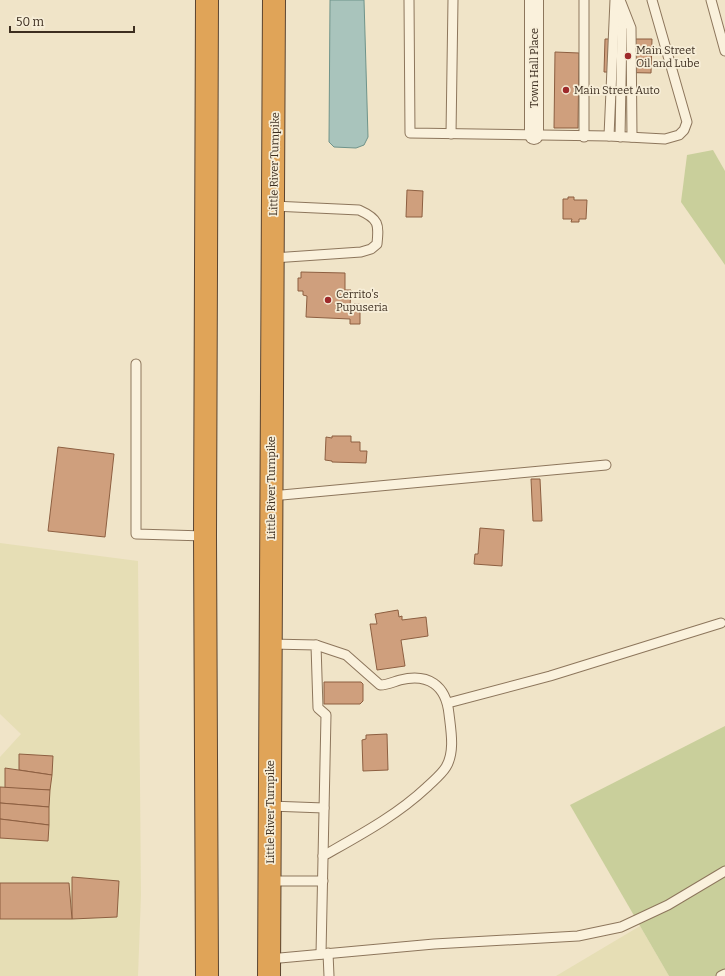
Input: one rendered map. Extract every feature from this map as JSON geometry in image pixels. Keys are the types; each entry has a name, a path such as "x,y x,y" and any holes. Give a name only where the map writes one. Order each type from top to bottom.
{"highway":[{"path":"207,0 205,536 207,976"},
{"name":"Little River Turnpike","path":"269,967 274,0"}],"street":[{"name":"Town Hall Place","path":"534,0 534,135"}],"lane":[{"path":"409,0 410,133 584,137 609,136 665,139 673,137 684,130 688,122 652,0"},
{"path":"451,134 453,0"},
{"path":"584,0 584,137"},
{"path":"711,0 725,51"},
{"path":"609,136 617,1"},
{"path":"617,1 631,28 632,137"},
{"path":"617,1 622,28 620,137"},
{"path":"273,206 359,210 369,215 377,222 378,229 377,244 371,249 361,252 273,258"},
{"path":"136,364 136,534 205,536"},
{"path":"271,496 606,465"},
{"path":"448,703 550,676 721,623"},
{"path":"270,644 316,645 346,655 380,685 401,680 424,678 440,688 448,703 452,746 446,767 416,798 392,817 323,856"},
{"path":"316,645 318,708 326,714 323,881 325,954 329,976"},
{"path":"270,806 324,808"},
{"path":"269,967 325,954 434,944 578,936 621,927 668,905 725,870"},
{"path":"269,881 323,881"},
{"path":"721,976 725,974"}],"shaded area":[{"path":"0,543 138,561 141,895 138,976 0,976 0,757 21,734 0,714"},
{"path":"640,926 669,976 556,976"}],"green space":[{"path":"713,150 725,171 725,265 681,202 687,155"},
{"path":"725,726 725,976 669,976 570,805"}],"water":[{"path":"330,0 364,0 368,137 364,145 356,148 334,147 329,142"}],"building":[{"name":"Main Street Oil and Lube","path":"605,39 652,39 651,73 604,72"},
{"name":"Main Street Auto","path":"555,52 579,53 578,128 554,128"},
{"path":"407,190 423,191 422,217 406,217"},
{"path":"568,197 574,197 574,200 587,200 586,219 579,219 579,222 571,222 572,219 563,219 563,199 568,199"},
{"name":"Cerrito's Pupuseria","path":"301,272 345,273 345,290 351,290 350,306 352,306 352,310 354,310 354,304 360,304 360,324 350,324 350,319 306,317 307,296 303,295 303,291 298,291 298,278 301,278"},
{"path":"332,436 351,436 351,442 360,442 360,451 367,451 366,463 332,462 325,460 326,437 332,438"},
{"path":"58,447 114,454 105,537 48,531"},
{"path":"531,479 540,479 542,521 533,521"},
{"path":"480,528 504,530 502,566 474,564 475,554 478,554"},
{"path":"398,610 399,617 402,616 402,620 426,617 428,636 401,640 405,666 377,670 370,624 377,624 375,614"},
{"path":"324,682 361,682 363,684 363,701 360,704 324,704"},
{"path":"387,734 388,770 363,771 362,740 366,739 366,735"},
{"path":"19,754 53,756 52,775 19,770"},
{"path":"5,768 52,775 50,790 5,788"},
{"path":"0,787 50,790 49,807 0,803"},
{"path":"0,803 49,807 49,825 0,819"},
{"path":"0,819 49,825 48,841 0,838"},
{"path":"72,877 119,881 117,917 72,919"},
{"path":"0,883 69,883 72,919 0,919"}],"place":[{"name":"Main Street Oil and Lube","path":"628,56"},
{"name":"Main Street Auto","path":"566,90"},
{"name":"Cerrito's Pupuseria","path":"328,300"}]}
